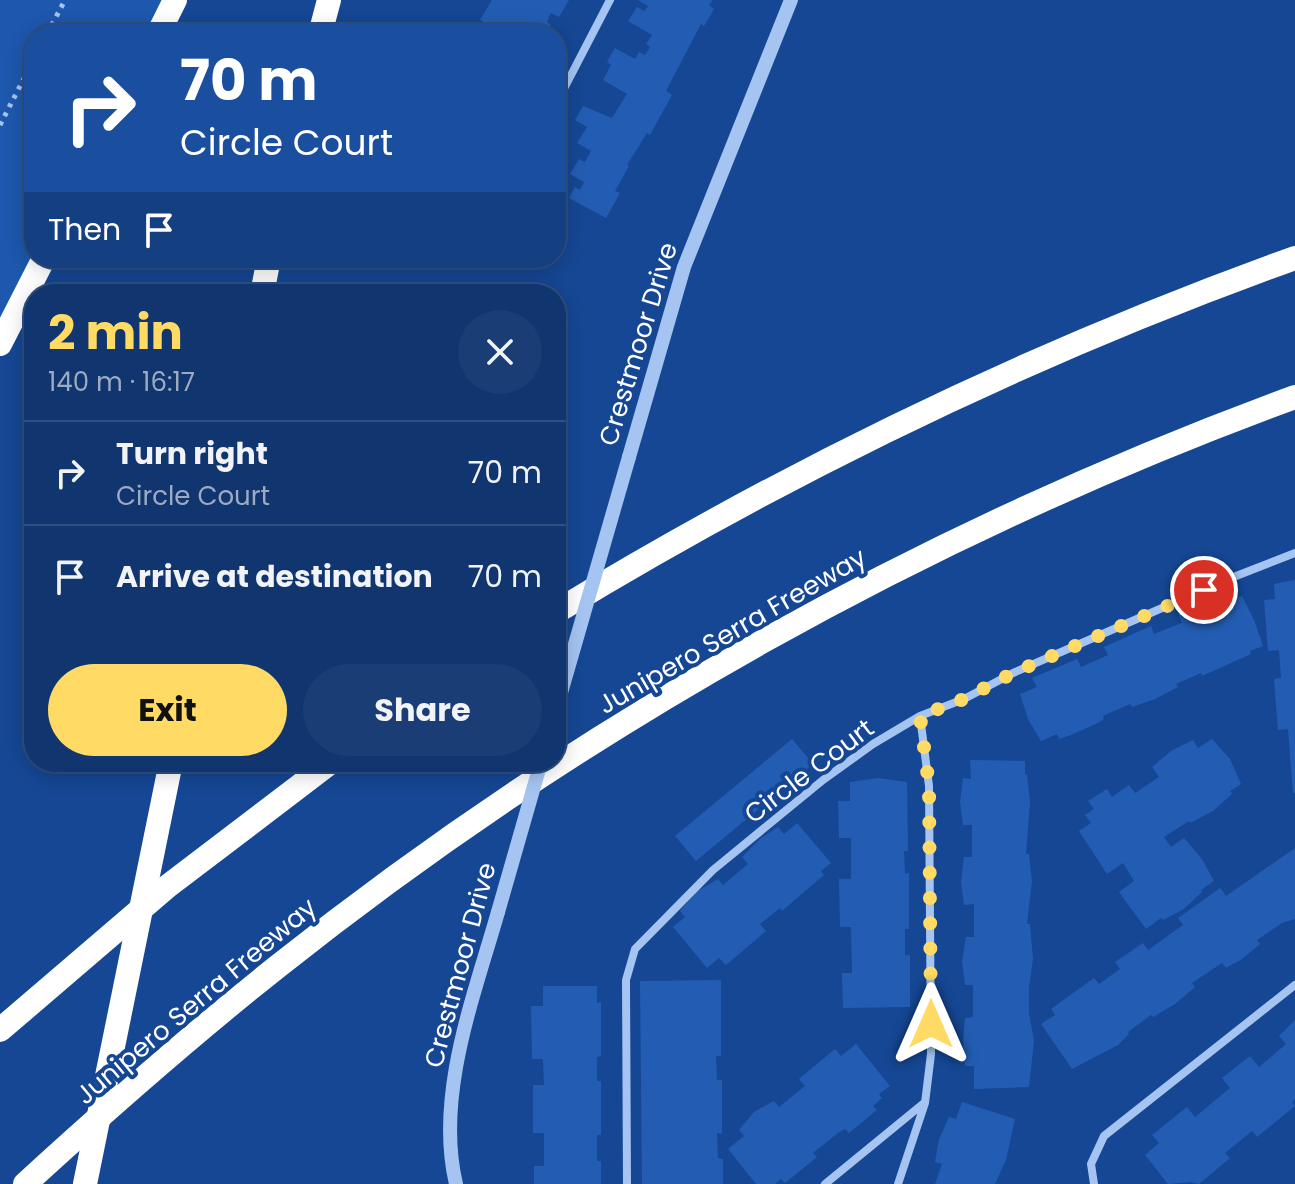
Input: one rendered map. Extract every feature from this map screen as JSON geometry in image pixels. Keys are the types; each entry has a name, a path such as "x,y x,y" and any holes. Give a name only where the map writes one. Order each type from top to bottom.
{"highway":[{"path":"163,24 175,0"},
{"path":"323,24 329,0"},
{"path":"566,606 730,510 896,424 1093,336 1295,258"},
{"path":"0,344 24,297"},
{"name":"Junipero Serra Freeway","path":"566,760 607,733 784,630 960,539 1145,455 1295,397"},
{"path":"85,1184 169,772"},
{"path":"0,1030 136,912 318,772"},
{"name":"Junipero Serra Freeway","path":"25,1184 174,1050 279,965 441,844 549,772"}],"street":[{"path":"566,85 610,0"},
{"name":"Crestmoor Drive","path":"566,675 684,267 791,0"},
{"name":"Circle Court","path":"627,1184 626,980 635,949 713,870 823,780 873,744 920,716 1231,578 1295,553"},
{"path":"898,1184 925,1103 931,1054 929,786 920,716"},
{"name":"Crestmoor Drive","path":"456,1184 452,1167 455,1072 467,1018 538,772"},
{"path":"1094,1184 1091,1164 1104,1136 1295,985"},
{"path":"825,1184 925,1103"}],"path":[{"path":"52,24 65,0"},
{"path":"0,125 24,78"}],"shaded area":[{"path":"0,0 175,0 163,24 24,24 24,268 30,268 0,344"}],"building":[{"path":"492,0 569,0 559,17 551,13 547,22 550,24 484,24 480,20"},
{"path":"638,0 713,0 709,5 714,9 704,26 701,24 666,91 672,95 650,135 647,133 627,165 615,191 620,193 606,218 569,198 575,187 580,190 584,182 570,174 579,159 585,162 591,151 577,143 587,127 575,120 583,106 612,118 627,94 603,80 611,65 607,62 615,48 635,59 639,52 645,55 650,47 646,44 652,35 628,21 637,7 644,11 648,6"},
{"path":"1295,580 1293,793 1288,729 1278,730 1274,679 1281,678 1279,650 1268,651 1264,600 1275,599 1274,584"},
{"path":"1224,594 1227,602 1242,596 1263,646 1202,676 1201,673 1176,684 1178,687 1155,699 1132,707 1130,704 1103,716 1104,719 1098,723 1071,735 1059,739 1057,734 1041,741 1028,719 1020,694 1037,687 1032,678 1077,659 1081,667 1108,655 1104,647 1151,626 1154,634 1182,623 1178,614"},
{"path":"792,739 813,764 696,861 675,836"},
{"path":"1212,739 1230,759 1241,784 1230,791 1232,794 1213,811 1189,821 1164,837 1171,847 1184,838 1202,859 1214,881 1184,909 1163,920 1161,918 1146,929 1119,892 1134,881 1123,863 1107,874 1079,831 1091,823 1085,815 1094,809 1088,801 1107,789 1112,797 1129,785 1135,793 1159,777 1152,767 1171,751 1193,740 1198,748"},
{"path":"970,760 1025,761 1030,802 1026,854 1029,854 1032,881 1027,924 1030,924 1033,959 1029,1013 1034,1041 1029,1087 974,1089 974,1066 965,1066 965,1018 973,1017 973,985 965,985 962,961 966,937 974,937 974,904 964,905 961,882 964,857 972,857 972,825 963,825 960,802 963,778 971,779"},
{"path":"878,778 907,782 908,851 904,851 905,874 909,873 909,929 905,929 905,955 910,955 910,1007 843,1008 842,973 852,973 851,927 840,927 839,879 851,879 851,838 839,838 838,801 850,801 850,782"},
{"path":"797,823 831,863 821,871 824,875 782,911 780,908 760,924 766,931 726,965 719,958 707,968 673,927 685,917 680,911 696,892 718,879 723,885 748,864 742,857 760,839 778,827 784,834"},
{"path":"1295,848 1295,919 1282,923 1257,940 1260,944 1242,959 1226,968 1222,963 1192,983 1195,987 1175,1004 1153,1017 1151,1015 1128,1032 1118,1045 1072,1069 1041,1024 1055,1015 1051,1009 1094,978 1099,984 1120,969 1115,962 1143,943 1148,950 1183,925 1178,918 1220,888 1226,896"},
{"path":"721,980 721,1056 716,1056 717,1080 722,1080 722,1134 717,1133 718,1158 723,1159 723,1184 642,1184 640,981"},
{"path":"543,986 597,986 597,1003 601,1002 601,1056 597,1057 597,1081 601,1081 601,1135 597,1135 597,1161 601,1161 601,1184 534,1184 534,1166 544,1166 544,1133 533,1133 533,1085 544,1085 543,1059 532,1059 531,1006 543,1006"},
{"path":"1295,1020 1295,1099 1292,1102 1295,1106 1257,1137 1252,1131 1225,1153 1230,1158 1199,1184 1168,1184 1145,1155 1159,1143 1152,1135 1187,1107 1195,1117 1230,1088 1222,1078 1250,1056 1259,1067 1286,1044 1279,1036"},
{"path":"856,1044 890,1086 879,1094 882,1098 873,1106 877,1110 849,1133 845,1129 838,1133 813,1153 817,1157 785,1183 781,1179 775,1184 756,1184 728,1149 744,1136 739,1130 754,1112 774,1101 779,1107 805,1086 799,1079 835,1049 841,1056"},
{"path":"962,1102 1015,1119 1006,1160 995,1184 935,1184 942,1164 935,1162 939,1139 949,1117 956,1119"}],"route":[{"path":"931,1024 929,786 920,716 1204,590"}]}
